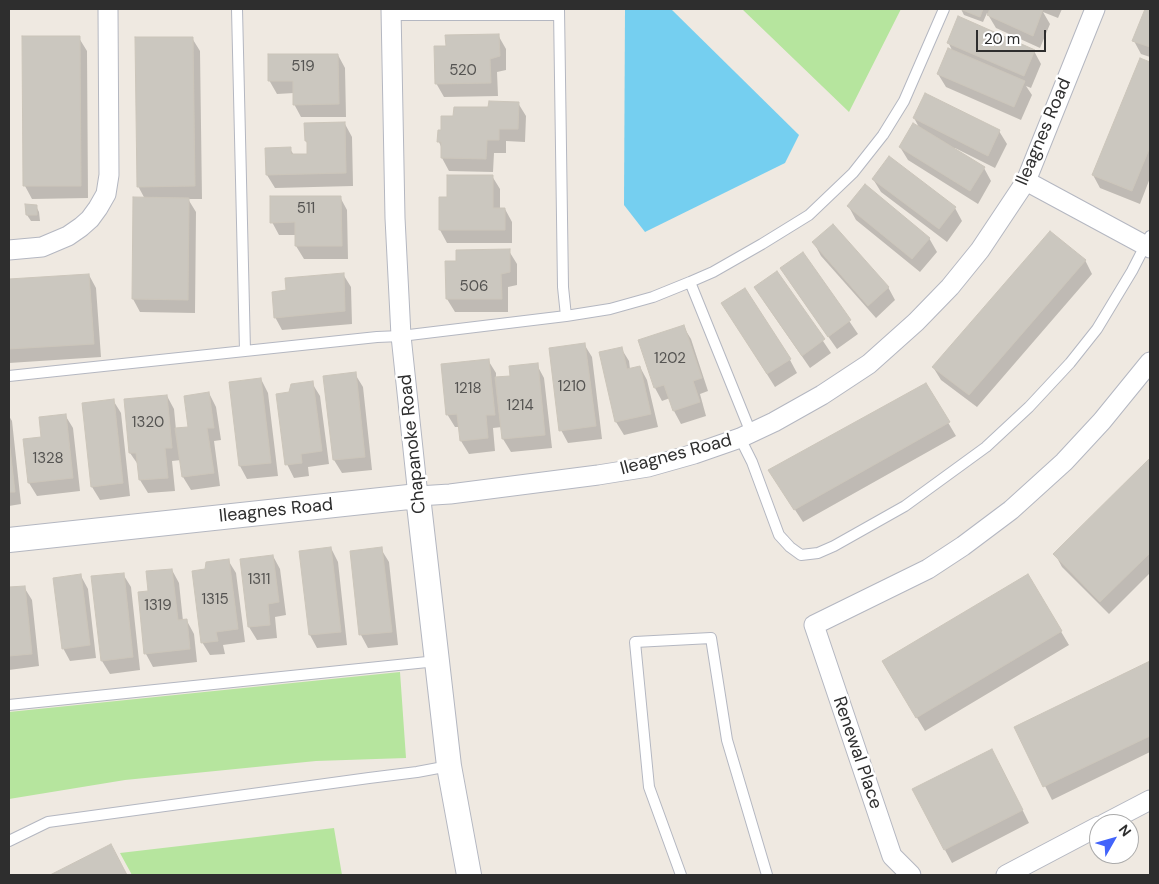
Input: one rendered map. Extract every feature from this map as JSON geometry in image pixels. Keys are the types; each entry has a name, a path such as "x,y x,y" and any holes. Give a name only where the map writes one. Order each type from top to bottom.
{"street":[{"path":"9,250 42,247 68,236 90,219 106,194 109,175 108,9"},
{"name":"Ileagnes Road","path":"9,540 450,494 598,475 648,467 694,454 746,435 774,422 822,395 869,364 916,322 950,287 980,250 1026,181 1095,9"},
{"name":"Chapanoke Road","path":"391,12 395,218 402,336 449,766 470,875"},
{"path":"1026,181 1149,243"},
{"name":"Renewal Place","path":"911,875 892,856 814,625 928,569 963,546 1011,510 1064,462 1102,421 1150,362"},
{"path":"1123,814 1150,800"},
{"path":"1006,875 1089,831"}],"lane":[{"path":"236,9 244,351"},
{"path":"9,376 402,336 566,316 610,309 653,297 721,268 809,215 853,173 883,135 904,101 944,9"},
{"path":"391,12 559,12 563,287 566,316"},
{"path":"690,282 746,435 752,462 779,535 801,555 818,553 834,546 905,506 986,447 1029,407 1070,363 1097,329 1149,243"},
{"path":"681,875 649,787 635,642 711,638 727,740 767,875"},
{"path":"9,705 437,661"},
{"path":"9,841 48,822 417,772 449,766"}],"green space":[{"path":"742,9 901,9 849,112"},
{"path":"400,672 406,758 316,761 125,780 9,799 9,712"},
{"path":"334,828 342,875 132,875 120,853"}],"water":[{"path":"625,9 671,9 799,135 785,163 645,232 624,205"}],"building":[{"path":"960,9 983,9 980,17"},
{"path":"990,9 1043,9 1033,36 987,15"},
{"path":"1145,9 1150,9 1150,47 1132,41"},
{"path":"958,16 1035,50 1024,76 947,43"},
{"path":"499,34 500,56 490,59 491,83 435,84 434,46 446,46 445,35"},
{"path":"22,36 80,36 81,186 23,186"},
{"path":"135,37 193,37 195,186 137,187"},
{"path":"948,48 1025,81 1014,107 937,74"},
{"path":"268,54 338,54 339,104 293,105 293,81 268,81"},
{"path":"1140,58 1150,62 1150,147 1132,191 1092,175"},
{"path":"925,93 1000,130 988,156 913,118"},
{"path":"489,101 519,102 518,129 499,129 499,140 487,140 486,159 441,158 441,142 437,142 438,130 441,130 441,116 453,116 454,107 488,107"},
{"path":"345,122 346,173 266,175 265,148 291,147 291,154 307,154 304,123"},
{"path":"913,123 985,167 970,191 899,147"},
{"path":"889,156 956,207 939,229 872,179"},
{"path":"447,175 493,175 493,208 505,208 505,230 439,230 439,197 447,197"},
{"path":"865,184 930,238 912,259 847,206"},
{"path":"270,196 341,196 342,246 295,246 295,222 270,223"},
{"path":"133,197 189,198 188,300 132,299"},
{"path":"25,204 37,205 37,215 26,215"},
{"path":"833,224 889,287 868,306 812,242"},
{"path":"1050,231 1086,260 969,395 932,367"},
{"path":"510,249 510,272 501,274 502,299 446,299 445,261 456,261 456,250"},
{"path":"803,252 851,320 828,337 780,268"},
{"path":"777,271 825,339 802,356 754,287"},
{"path":"344,273 345,311 274,318 272,292 286,290 285,278"},
{"path":"89,274 94,344 9,349 9,279"},
{"path":"745,288 791,359 767,374 721,303"},
{"path":"684,325 702,378 693,381 700,402 673,411 664,385 654,388 638,340"},
{"path":"585,343 596,426 559,431 549,348"},
{"path":"622,347 627,369 640,366 651,414 615,422 599,352"},
{"path":"489,359 495,415 486,415 488,438 460,441 457,414 446,415 441,364"},
{"path":"538,363 545,435 502,439 495,377 510,376 509,366"},
{"path":"356,372 365,457 333,460 323,376"},
{"path":"261,378 271,463 239,466 229,382"},
{"path":"313,381 322,451 301,454 302,463 285,465 276,394 289,392 291,384"},
{"path":"926,383 950,422 794,510 768,470"},
{"path":"209,392 214,428 207,428 214,473 182,477 175,428 188,427 184,396"},
{"path":"167,395 172,448 165,448 168,478 139,480 136,453 129,453 124,399"},
{"path":"114,399 123,483 91,487 82,403"},
{"path":"66,414 73,478 28,483 23,439 41,437 39,417"},
{"path":"9,439 15,492 9,492"},
{"path":"1150,458 1150,553 1100,602 1053,554"},
{"path":"331,547 341,632 309,635 299,551"},
{"path":"382,547 392,632 359,635 350,551"},
{"path":"273,555 279,602 268,604 270,625 248,627 240,559"},
{"path":"229,559 238,629 216,632 218,641 201,643 192,571 205,569 206,562"},
{"path":"172,569 178,620 187,619 190,649 144,654 138,592 148,591 146,571"},
{"path":"124,573 133,657 101,661 91,576"},
{"path":"81,574 90,645 62,649 53,578"},
{"path":"1028,574 1062,631 916,718 882,661"},
{"path":"25,586 32,654 9,656 9,587"},
{"path":"1150,661 1150,736 1043,787 1014,727"},
{"path":"992,749 1023,810 944,850 912,789"},
{"path":"111,844 127,875 50,875"}]}
